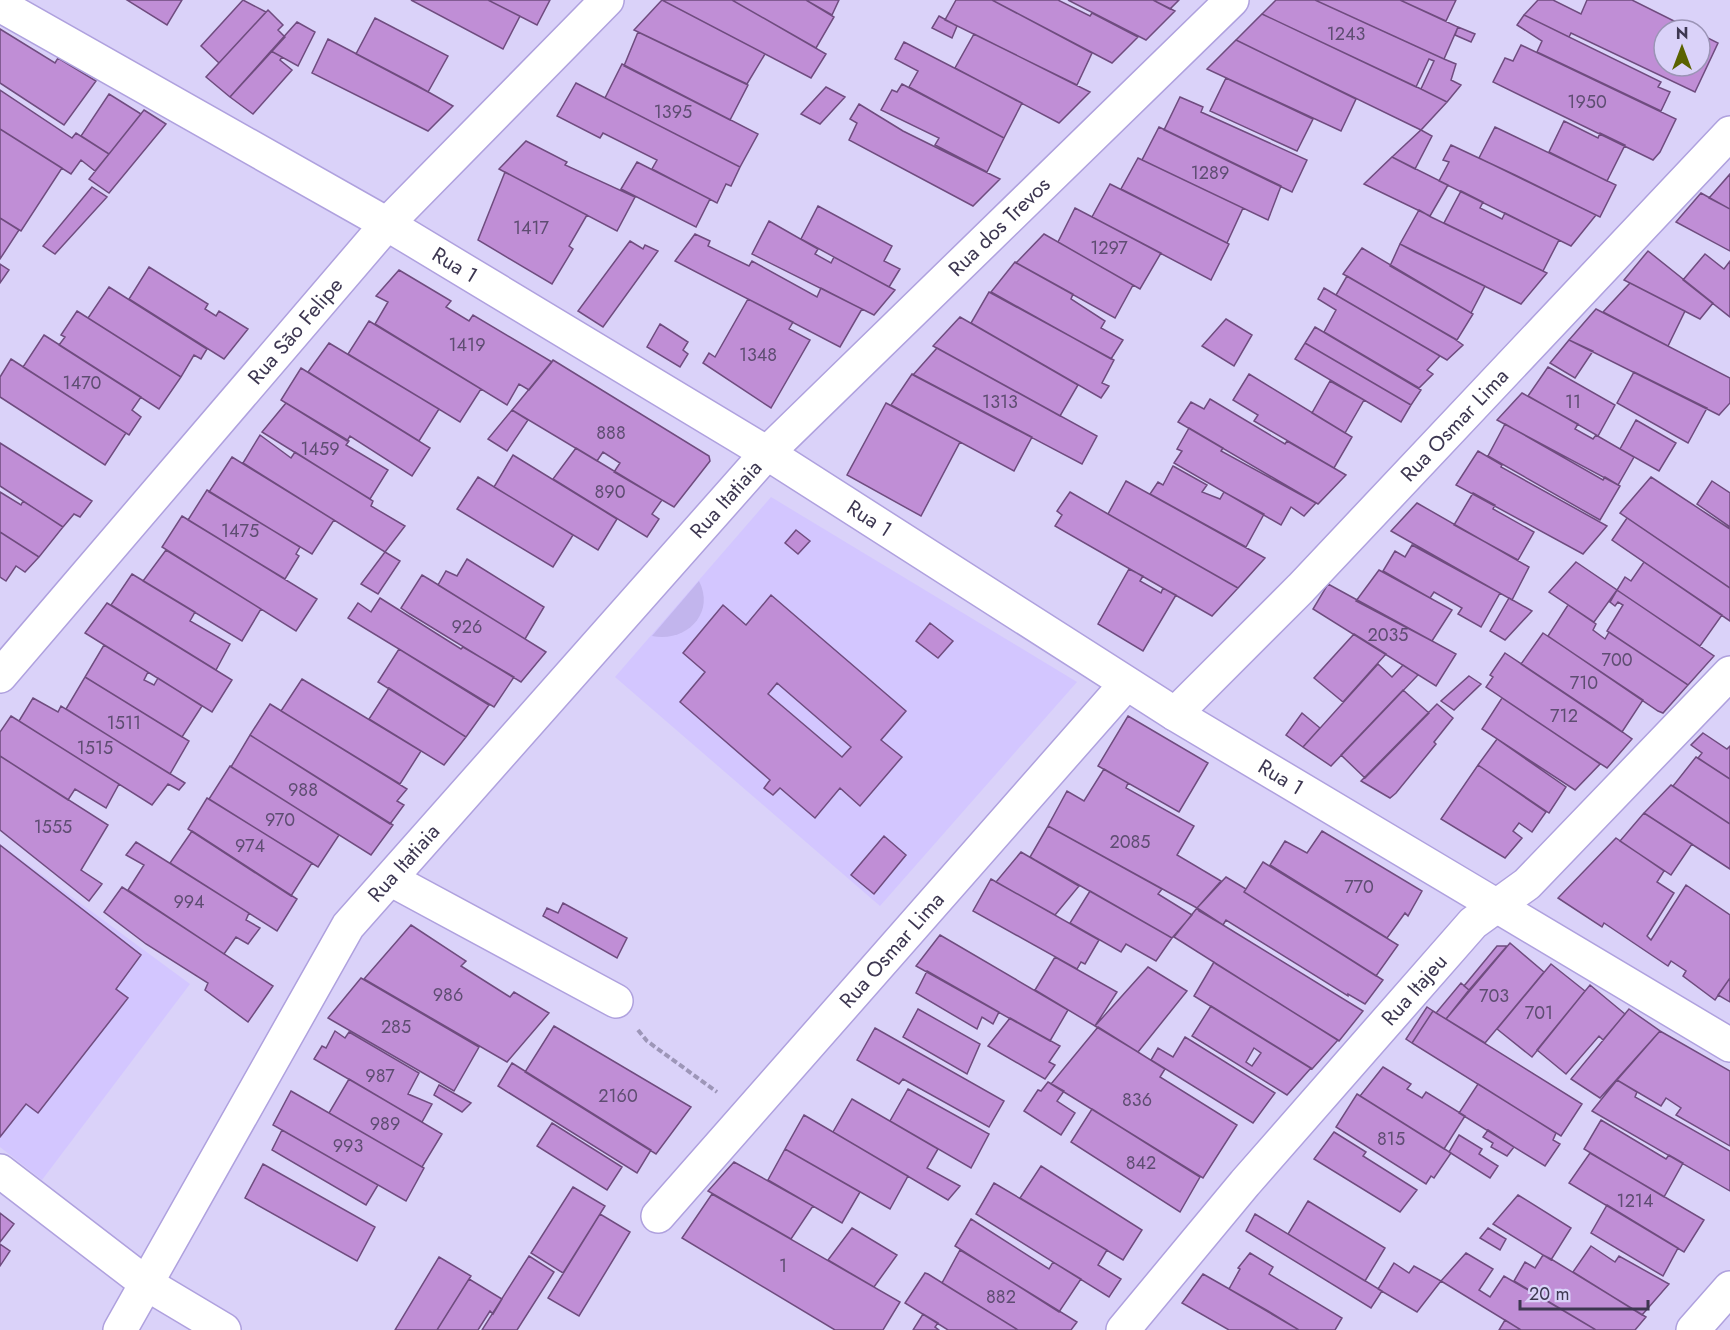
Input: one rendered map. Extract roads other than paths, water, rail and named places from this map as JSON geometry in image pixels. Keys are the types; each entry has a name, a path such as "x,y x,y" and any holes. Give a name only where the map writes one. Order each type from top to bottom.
{"street":[{"name":"Rua São Felipe","path":"0,676 387,224 607,0"},
{"name":"Rua dos Trevos","path":"767,453 1232,0"},
{"name":"Rua 1","path":"0,4 387,224 767,453 1175,714 1730,1045"},
{"name":"Rua Osmar Lima","path":"1175,714 1301,588 1730,133"},
{"name":"Rua Itatiaia","path":"120,1330 348,926 767,453"},
{"name":"Rua Itajeu","path":"1123,1330 1253,1174 1473,922 1527,884 1730,673"},
{"name":"Rua Osmar Lima","path":"658,1216 1126,684"},
{"path":"390,879 616,1001"},
{"path":"0,1171 147,1284 224,1330"},
{"path":"1693,1330 1730,1288"}]}
